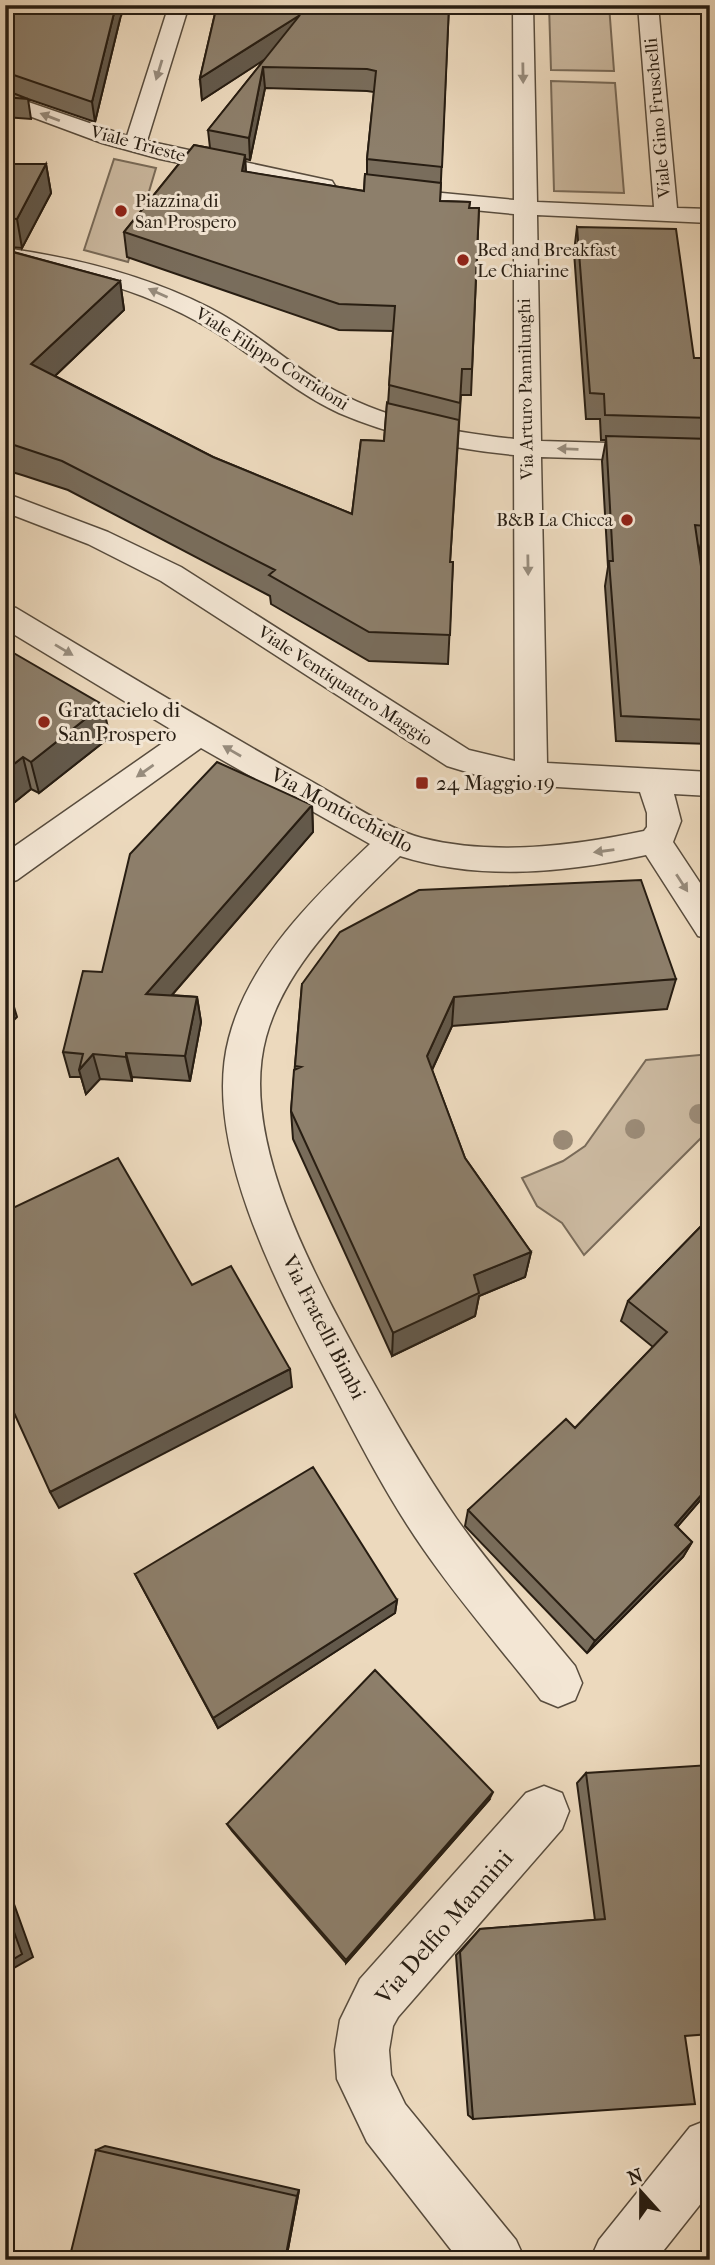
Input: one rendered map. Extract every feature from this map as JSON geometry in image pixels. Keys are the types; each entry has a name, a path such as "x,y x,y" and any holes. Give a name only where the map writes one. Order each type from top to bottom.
{"street":[{"path":"135,145 179,5"},
{"name":"Via Arturo Pannilunghi","path":"523,5 531,774"},
{"name":"Viale Gino Fruschelli","path":"524,208 666,214 648,5"},
{"name":"Viale Trieste","path":"5,100 135,145 345,189"},
{"path":"368,192 524,208"},
{"path":"666,214 710,216"},
{"name":"Viale Filippo Corridoni","path":"5,256 78,268 150,290 229,330 328,397 395,426 456,441 526,448 710,454"},
{"name":"Viale Ventiquattro Maggio","path":"5,502 98,538 171,574 458,758 489,769 531,774 710,784"},
{"name":"Via Monticchiello","path":"5,615 201,732 394,842 433,854 496,858 565,857 654,841"},
{"path":"5,871 201,732"},
{"path":"652,782 664,811 665,824 662,835 654,841 710,926"},
{"name":"Via Fratelli Bimbi","path":"394,842 357,876 309,929 280,968 258,1007 247,1038 240,1086 245,1131 264,1195 295,1277 374,1426 440,1534 558,1683"},
{"name":"Via Delfio Mannini","path":"496,2260 386,2123 364,2079 362,2050 367,2020 379,1998 544,1811"},
{"path":"619,2260 710,2147"}],"shaded area":[{"path":"549,5 609,5 614,71 551,70"},
{"path":"551,81 615,83 624,193 554,191"},
{"path":"114,159 156,168 128,262 84,250"},
{"path":"710,1054 710,1129 584,1255 562,1223 537,1206 522,1178 563,1161 585,1146 646,1060"}],"building":[{"path":"5,5 116,5 92,102 5,72"},
{"path":"217,5 449,5 442,167 367,159 376,71 367,69 263,67 249,138 208,130 300,15 200,78"},
{"path":"5,90 28,99 5,97"},
{"path":"194,145 245,155 242,171 364,191 365,174 441,183 440,201 470,202 469,208 479,208 472,369 462,369 460,403 389,385 395,306 339,304 124,232"},
{"path":"5,164 46,164 17,219 5,218"},
{"path":"577,227 676,229 694,358 710,358 710,418 605,415 604,394 590,393"},
{"path":"5,250 120,281 31,364 213,457 352,514 361,440 384,441 387,403 459,420 450,562 453,562 450,635 369,632 269,575 275,570 62,461 5,442"},
{"path":"606,436 710,439 710,510 704,510 705,526 695,525 710,628 710,720 621,716 609,561 613,561"},
{"path":"5,648 103,705 31,762 23,757 5,771"},
{"path":"217,762 312,805 146,994 197,997 185,1056 126,1053 126,1057 93,1054 79,1070 83,1054 63,1052 83,971 102,972 130,854"},
{"path":"641,880 676,979 454,997 427,1056 465,1158 531,1252 474,1275 479,1293 393,1333 291,1111 294,1070 301,1067 295,1066 302,984 340,932 419,890"},
{"path":"118,1158 192,1285 231,1266 290,1369 50,1492 5,1393 5,1197 11,1209"},
{"path":"710,1217 710,1485 675,1525 692,1542 595,1641 468,1510 566,1419 575,1428 667,1332 628,1301"},
{"path":"313,1467 397,1600 213,1718 135,1574"},
{"path":"375,1670 493,1792 346,1960 227,1824"},
{"path":"710,1765 710,2034 685,2036 695,2104 473,2119 460,1952 480,1929 605,1919 586,1773"},
{"path":"5,1907 22,1954 5,1964"},
{"path":"96,2150 297,2196 285,2260 69,2260"}],"place":[{"name":"Piazzina di San Prospero","path":"121,211"},
{"name":"Bed and Breakfast Le Chiarine","path":"463,260"},
{"name":"B&B La Chicca","path":"627,520"},
{"name":"Grattacielo di San Prospero","path":"44,722"},
{"name":"24 Maggio 19","path":"422,783"}]}
